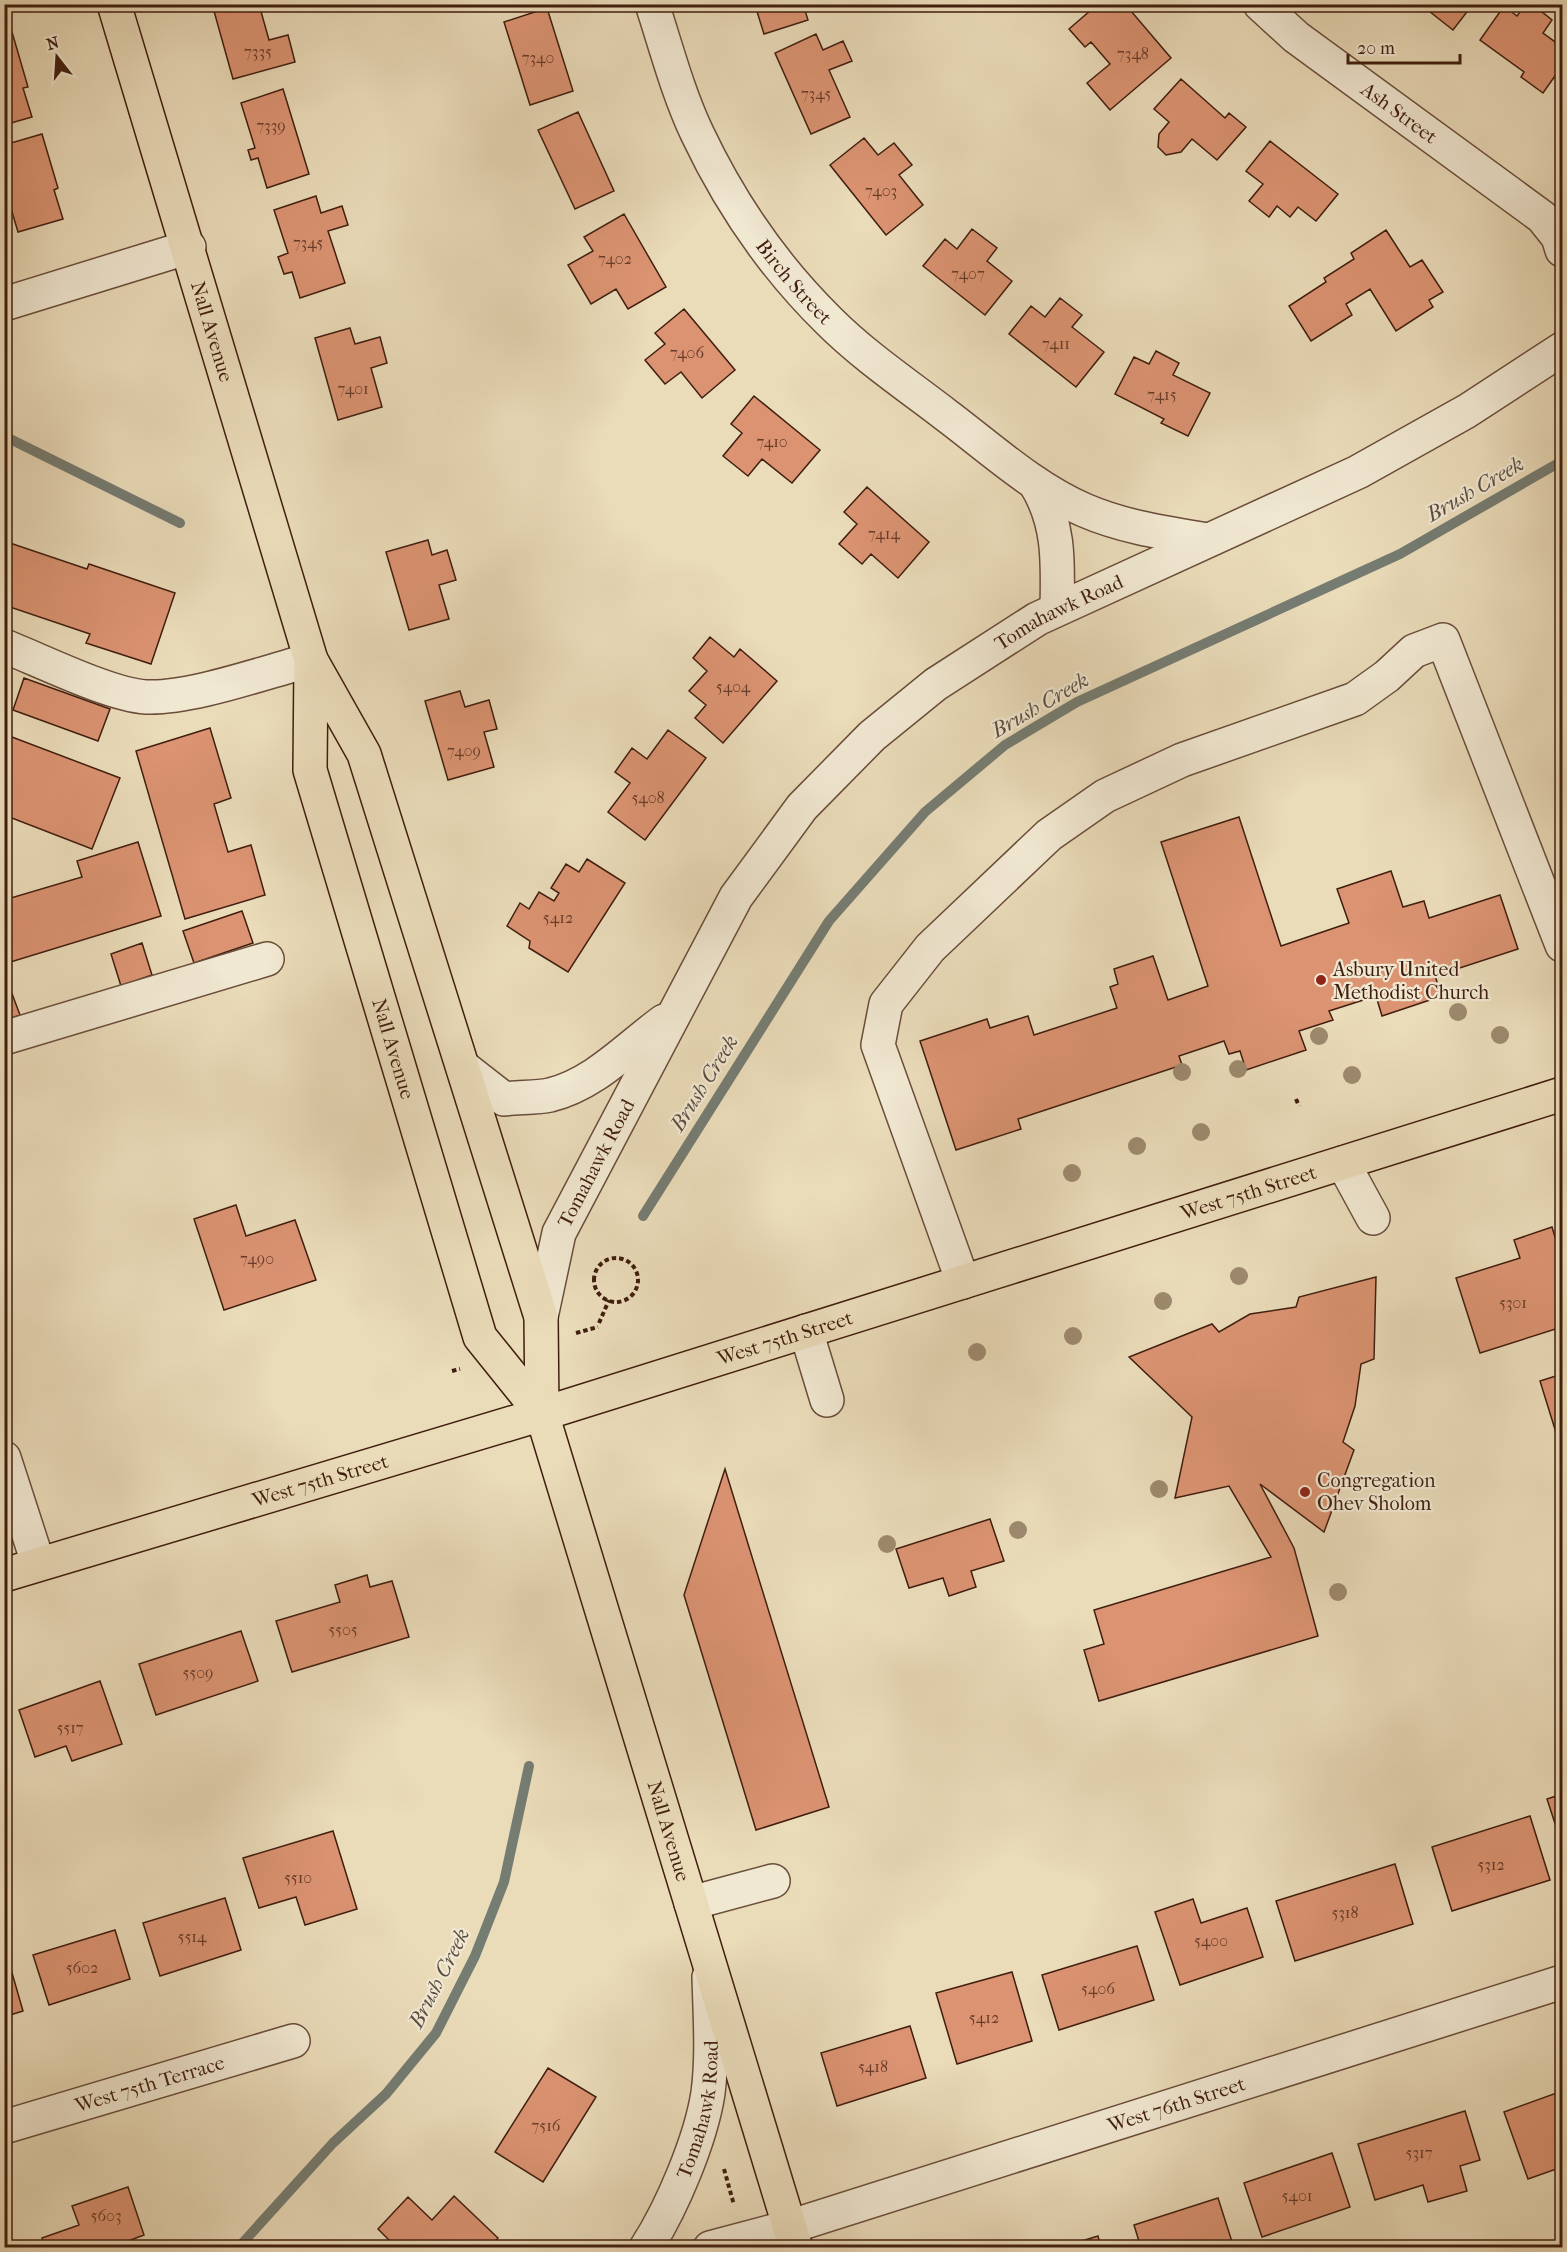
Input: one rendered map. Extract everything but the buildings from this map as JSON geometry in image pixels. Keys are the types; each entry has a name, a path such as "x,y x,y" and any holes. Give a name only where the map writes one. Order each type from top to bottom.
{"main road":[{"name":"Nall Avenue","path":"114,4 189,247 311,660 364,754 541,1317 542,1414 792,2237"},
{"name":"Nall Avenue","path":"311,660 310,770 480,1337 542,1414"},
{"name":"West 75th Street","path":"4,1575 542,1414 1563,1094"}],"street":[{"name":"Birch Street","path":"652,4 696,131 723,185 765,250 789,280 831,323 890,372 1035,483 1083,510 1123,524 1207,540"},
{"name":"Ash Street","path":"1260,4 1296,37 1552,219 1563,250"},
{"path":"4,304 189,247"},
{"name":"Tomahawk Road","path":"541,1317 559,1233 736,897 802,807 872,736 919,697 1056,609 1358,472 1467,411 1563,349"},
{"name":"Birch Street","path":"1035,483 1048,504 1053,527 1058,564 1056,609"},
{"path":"963,1282 878,1045 886,1004 930,948 1049,835 1106,796 1182,760 1355,699 1387,676 1414,651 1443,640 1563,945"},
{"path":"4,646 115,690 145,697 183,694 311,660"},
{"path":"4,1038 267,959"},
{"name":"Tomahawk Road","path":"463,1067 504,1099 551,1095 585,1080 616,1060 640,1038 672,1015"},
{"path":"1343,1162 1373,1218"},
{"path":"806,1331 827,1400"},
{"path":"4,1458 38,1563"},
{"path":"691,1903 773,1881"},
{"name":"Tomahawk Road","path":"646,2247 674,2197 708,2094 710,2052 708,1960"},
{"name":"West 76th Street","path":"792,2237 1563,1982"},
{"name":"West 75th Terrace","path":"4,2127 292,2041"},
{"path":"710,2247 792,2237"}],"path":[{"path":"1296,1099 1299,1106"},
{"path":"621,1258 633,1266 637,1285 630,1297 616,1301 609,1300 603,1297 594,1285 596,1270 607,1260 621,1258"},
{"path":"599,1323 609,1300"},
{"path":"723,2167 734,2201 734,2213"}],"waterway":[{"path":"4,436 180,523"},
{"name":"Brush Creek","path":"643,1216 829,921 925,812 1005,745 1077,702 1400,554 1562,461"},
{"name":"Brush Creek","path":"238,2248 333,2143 386,2094 436,2033 475,1956 504,1882 529,1766"}],"place":[{"name":"Asbury United Methodist Church","path":"1321,980"},
{"name":"Congregation Ohev Sholom","path":"1305,1492"}]}
